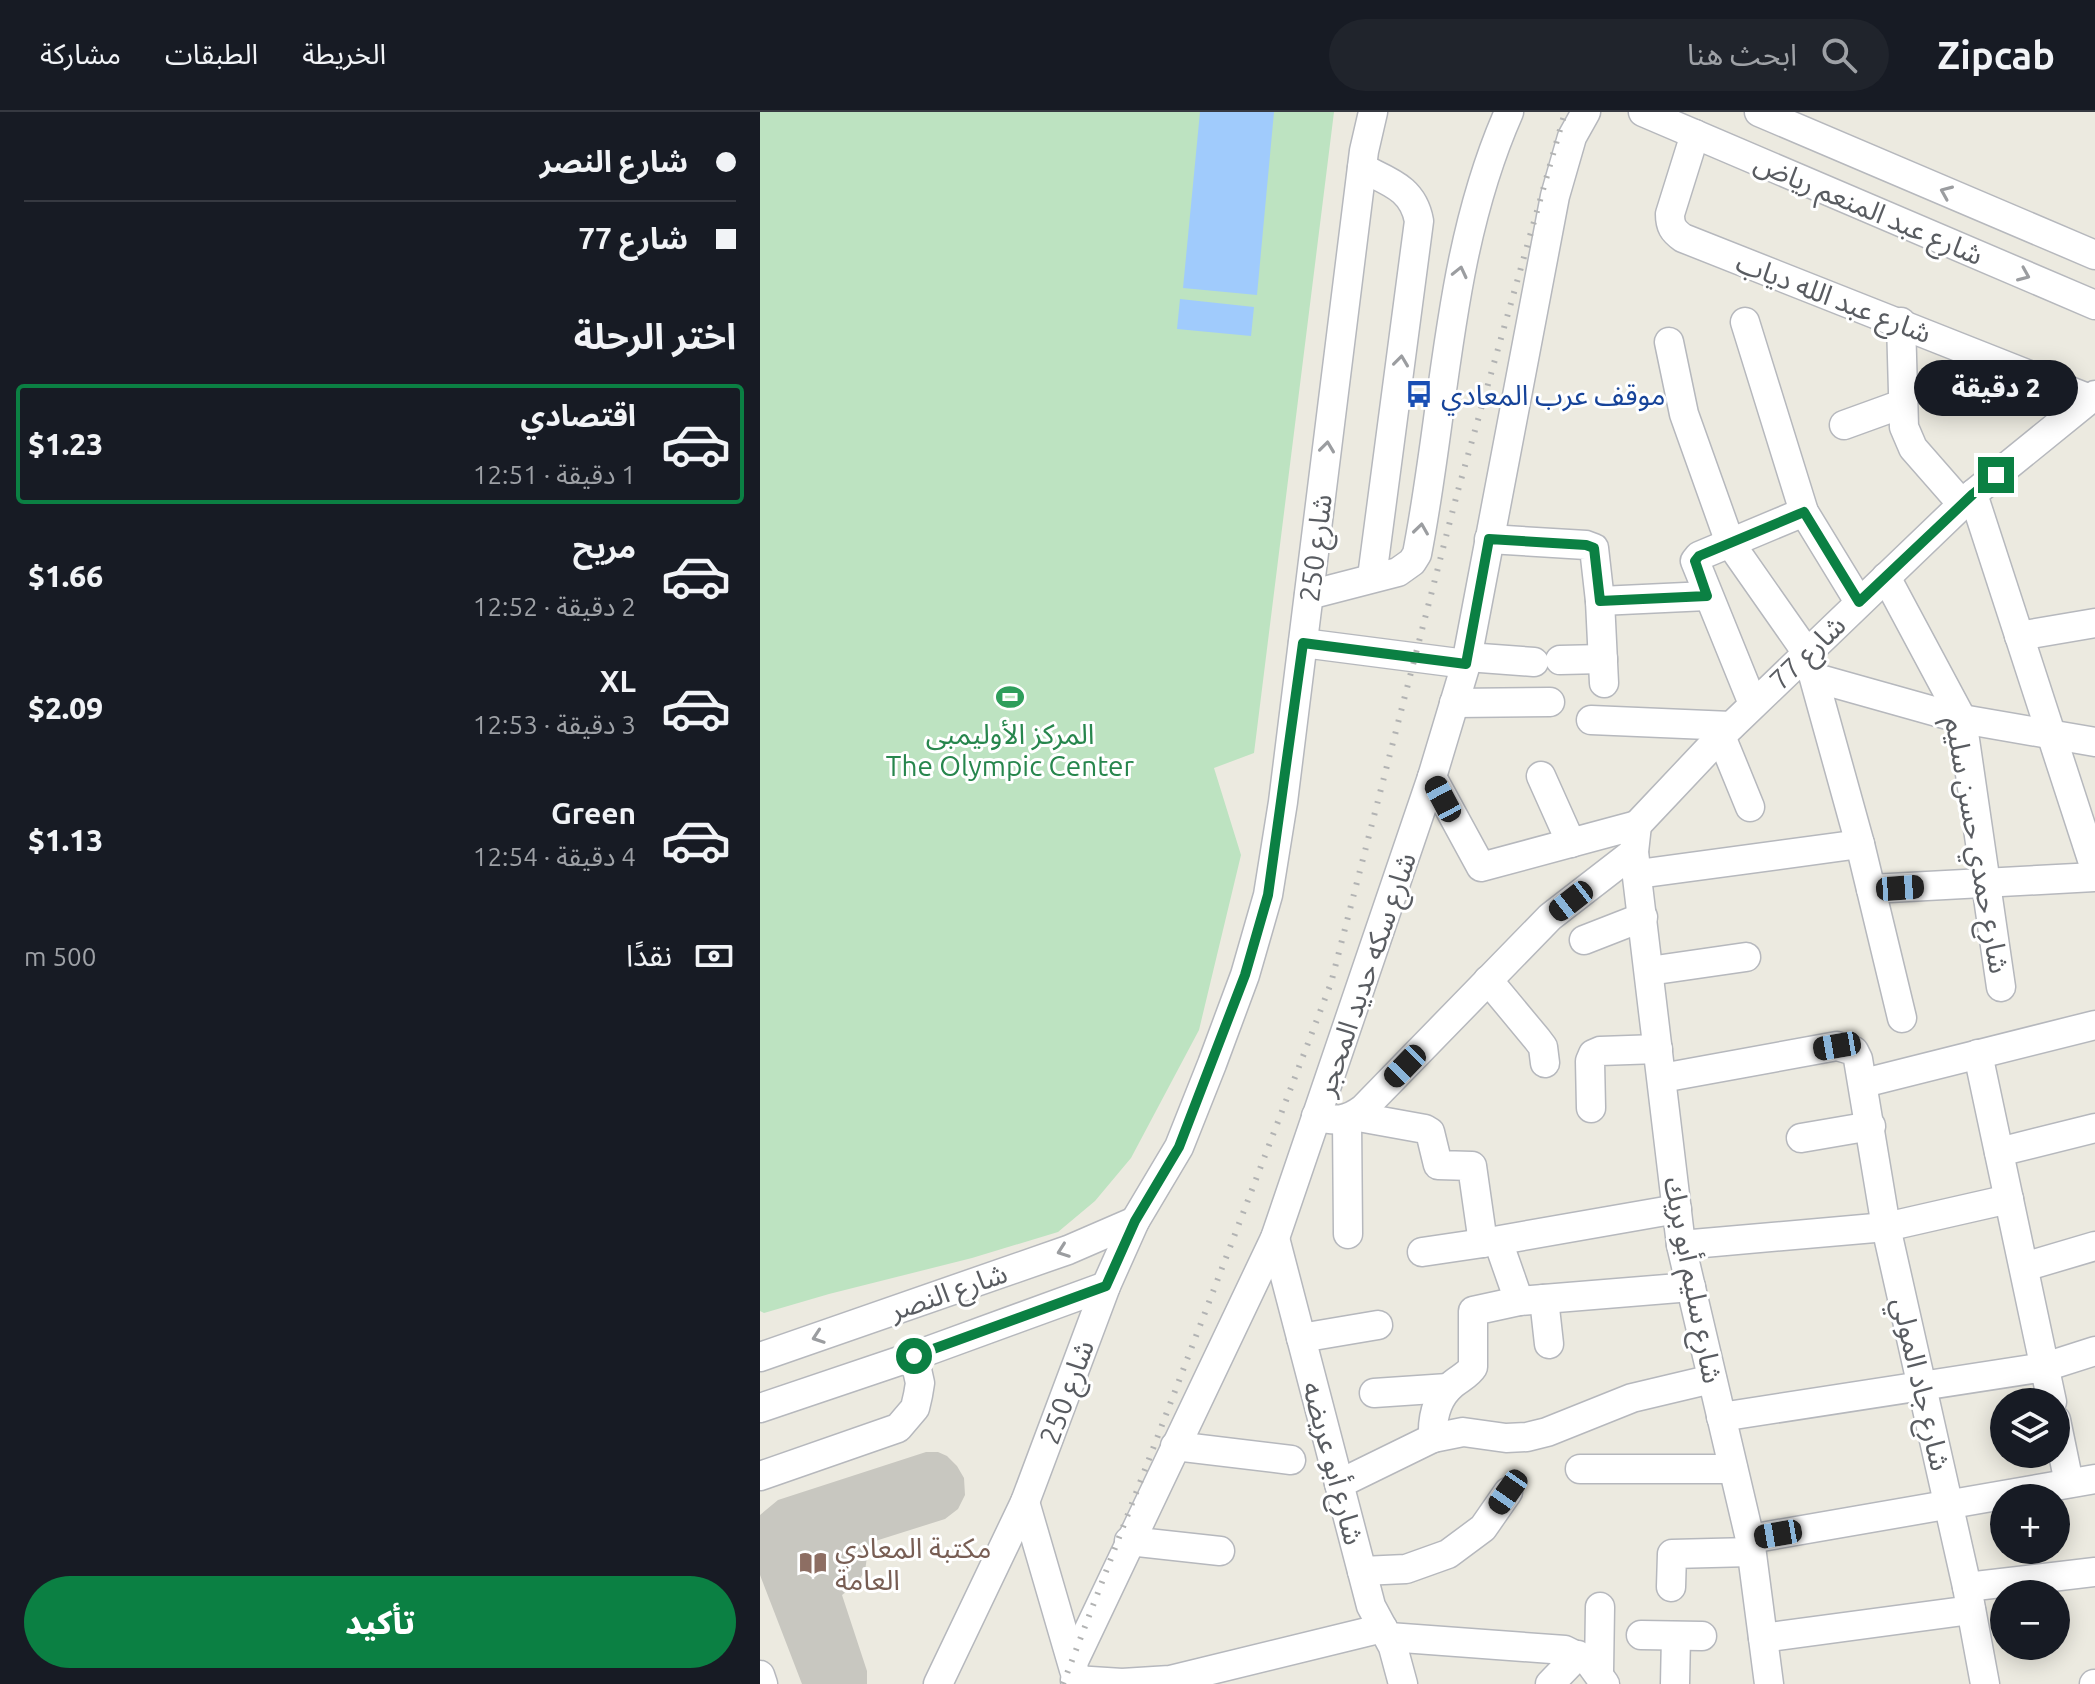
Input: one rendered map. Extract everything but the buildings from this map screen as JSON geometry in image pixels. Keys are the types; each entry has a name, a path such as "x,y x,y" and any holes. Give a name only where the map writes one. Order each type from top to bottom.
{"street":[{"name":"شارع 250","path":"938,1684 1025,1502 1106,1286 1135,1221 1179,1147 1245,975 1268,895 1362,168 1373,112"},
{"path":"1309,595 1406,568 1417,554 1455,294 1478,194 1509,112"},
{"name":"شارع سكه حديد المحجر","path":"1074,1676 1129,1541 1275,1238 1432,777 1466,660 1555,196 1572,137 1586,112"},
{"name":"شارع عبد المنعم رياض","path":"1643,112 2095,305"},
{"name":"شارع عبد المنعم رياض","path":"1759,112 2095,255"},
{"name":"شارع عبد الله دياب","path":"1695,134 1670,214 1674,232 1683,238 2092,397"},
{"path":"1362,168 1408,194 1416,207 1419,221 1372,577"},
{"path":"1745,322 1804,512 1859,602"},
{"path":"1901,322 1904,427 1913,448 1967,499 2019,636 2095,869"},
{"path":"1669,342 1684,414 1730,543 1812,666 1860,844 1902,1018"},
{"name":"شارع 77","path":"1350,1118 1363,1109 1550,917 1636,850 1726,731 1753,704 1812,666 1859,602 1967,499 2092,397"},
{"path":"1844,425 1902,404"},
{"path":"1753,704 1695,561 1699,556 1804,512"},
{"path":"1303,643 1466,660 1547,661 1604,671 1594,548 1489,539"},
{"name":"شارع حمدي حسن سليم","path":"1886,577 1962,719 2001,987"},
{"path":"1600,601 1707,596"},
{"path":"2019,636 2095,623"},
{"path":"1812,666 1962,719 2052,737 2095,742"},
{"path":"1454,703 1550,702"},
{"path":"1591,720 1726,731 1750,807"},
{"path":"1541,776 1571,843"},
{"path":"1432,777 1481,867 1571,843 1636,850 1860,844"},
{"name":"شارع سليم أبو بريك","path":"1636,850 1681,1245 1750,1545 1769,1684"},
{"path":"1871,889 2095,877"},
{"path":"1584,940 1643,917"},
{"path":"1649,971 1746,957"},
{"path":"1488,980 1543,1047 1545,1063"},
{"path":"1864,1083 2095,1025"},
{"name":"شارع جاد المولي","path":"1662,1078 1837,1046 1854,1051 1864,1083 1886,1227 1949,1504 1985,1684"},
{"path":"1591,1108 1590,1061 1593,1054 1600,1051 1658,1049"},
{"path":"1978,1054 2049,1388"},
{"path":"1316,1116 1331,1121 1350,1118 1425,1129 1430,1132 1438,1165 1472,1166 1491,1242 1531,1300 1549,1344"},
{"path":"1348,1234 1350,1118"},
{"path":"1801,1138 1871,1126"},
{"path":"1999,1152 2095,1128"},
{"path":"1681,1245 1886,1227 2009,1199"},
{"path":"1422,1252 1677,1209"},
{"name":"شارع النصر","path":"760,1357 1068,1250 1135,1221"},
{"name":"شارع أبو عريضه","path":"1275,1238 1371,1606 1386,1633 1403,1684"},
{"path":"2024,1267 2095,1246"},
{"name":"شارع النصر","path":"760,1408 1106,1286"},
{"path":"1433,1438 1435,1411 1448,1388 1473,1367 1473,1311 1531,1300 1691,1287"},
{"path":"1301,1338 1378,1325"},
{"path":"1721,1417 2045,1367 2095,1351"},
{"path":"760,1476 898,1428 915,1408 918,1395 920,1383 914,1356"},
{"path":"1339,1484 1433,1438 1463,1432 1506,1438 1527,1437 1632,1398 1712,1379"},
{"path":"1374,1393 1448,1388"},
{"path":"1175,1446 1291,1460"},
{"path":"1671,1587 1672,1554 1750,1545 1949,1504 2082,1481 2070,1453"},
{"path":"1580,1469 1733,1469"},
{"path":"1362,1571 1406,1569 1448,1554 1483,1528 1508,1492"},
{"path":"1025,1502 1074,1676 1122,1683 1170,1680 1386,1633 1551,1648 1594,1670"},
{"path":"1129,1541 1220,1551"},
{"path":"1763,1638 2095,1572"},
{"path":"1594,1670 1600,1607"},
{"path":"1641,1635 1689,1636 1675,1684"},
{"path":"1550,1684 1594,1670"},
{"path":"760,1675 763,1684"}],"green space":[{"name":"المركز الأوليمبى The Olympic Center","path":"760,112 1334,112 1254,753 1214,768 1241,855 1199,1030 1131,1158 1095,1201 1058,1232 764,1313 760,1311"}],"water":[{"path":"1200,112 1274,112 1257,295 1183,288"},
{"path":"1180,299 1254,307 1251,336 1177,329"}],"railway":[{"path":"1063,1684 1331,983 1457,494 1565,112"}],"place":[{"name":"موقف عرب المعادي","path":"1419,394"},
{"name":"المركز الأوليمبى The Olympic Center","path":"1010,697"},
{"name":"مكتبة المعادي العامة","path":"813,1563"}],"route":[{"path":"914,1356 1106,1286 1135,1221 1179,1147 1245,975 1268,895 1303,643 1466,664 1489,539 1594,548 1600,601 1707,596 1696,568 1695,561 1699,556 1804,512 1859,602 1996,475"}]}
